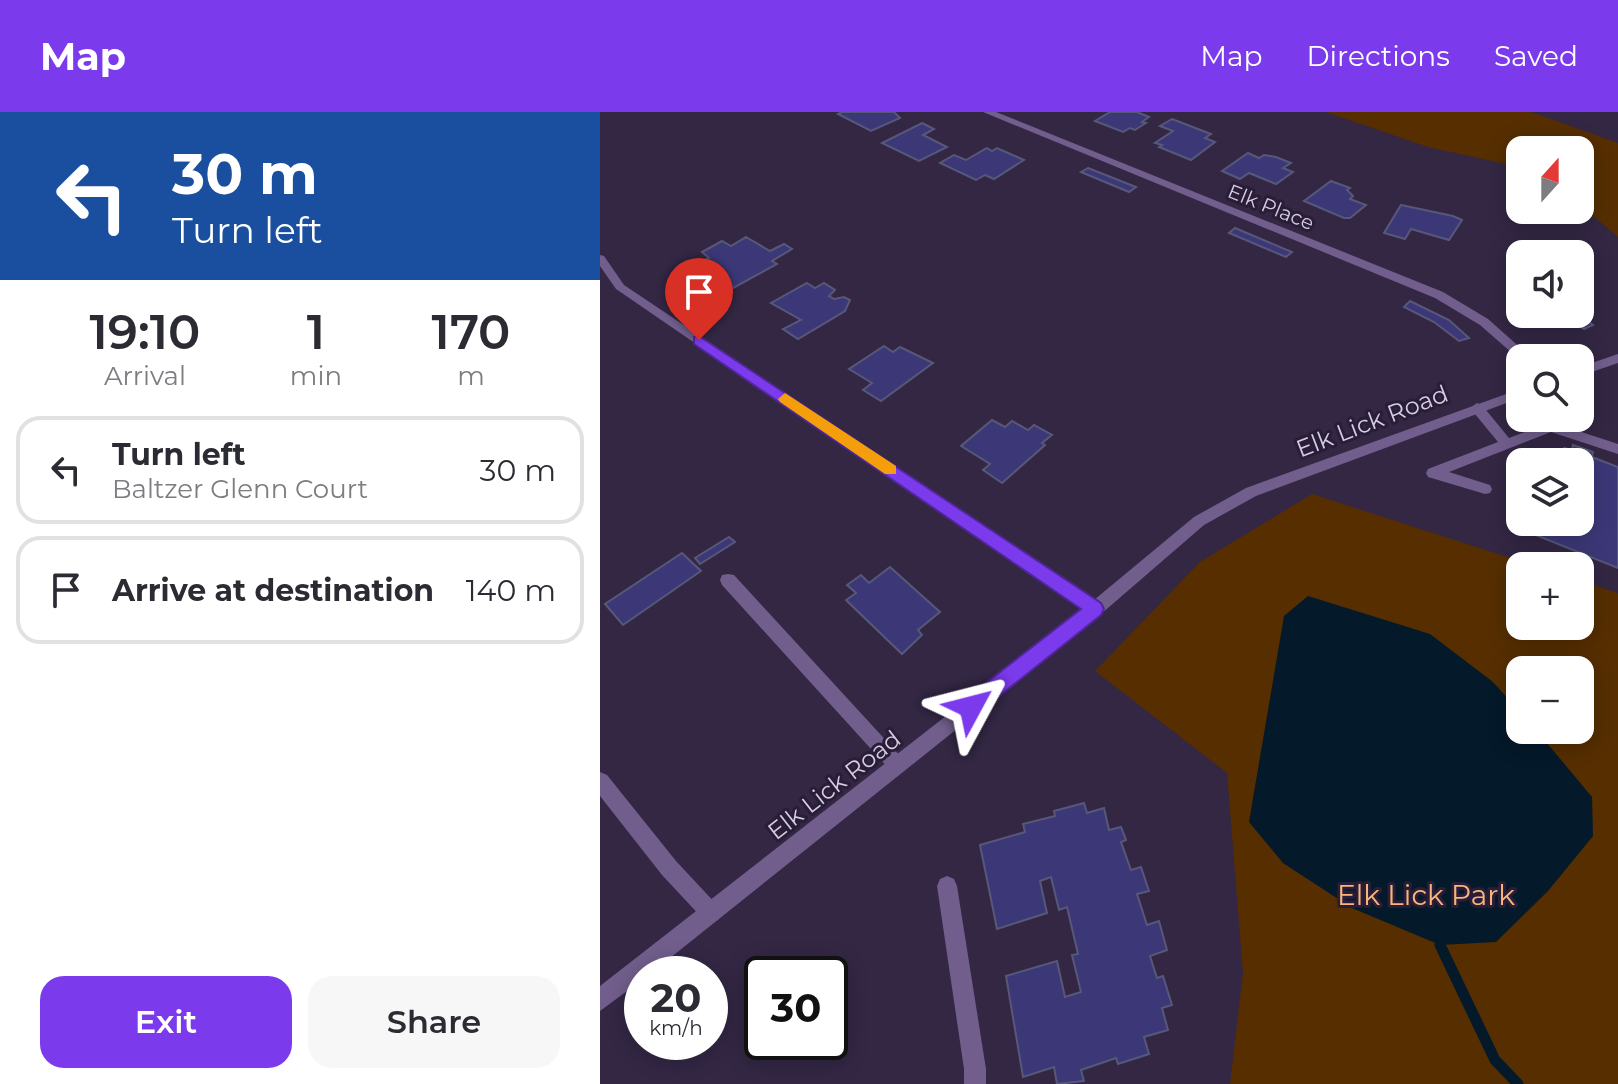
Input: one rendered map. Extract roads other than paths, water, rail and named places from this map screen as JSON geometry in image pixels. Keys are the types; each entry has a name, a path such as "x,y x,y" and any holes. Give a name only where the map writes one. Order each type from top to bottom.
{"street":[{"name":"Elk Place","path":"988,112 1439,295 1484,322 1510,344"},
{"path":"600,258 620,287 1095,609"},
{"path":"1594,367 1618,358"},
{"name":"Elk Lick Road","path":"600,1000 1095,609 1199,521 1251,492 1506,398"},
{"path":"1477,408 1507,444"},
{"path":"1485,489 1433,473 1551,427 1618,449"},
{"path":"728,580 897,765"},
{"path":"600,781 669,868 711,913"},
{"path":"947,886 975,1084"}],"water":[{"path":"1308,596 1430,634 1493,682 1506,696 1506,744 1548,744 1592,797 1593,836 1548,891 1496,942 1440,945 1352,908 1283,863 1249,822 1284,616"}],"waterway":[{"path":"1440,945 1495,1060 1518,1084"}],"park label":[{"name":"Elk Lick Park","path":"1426,895"}]}
